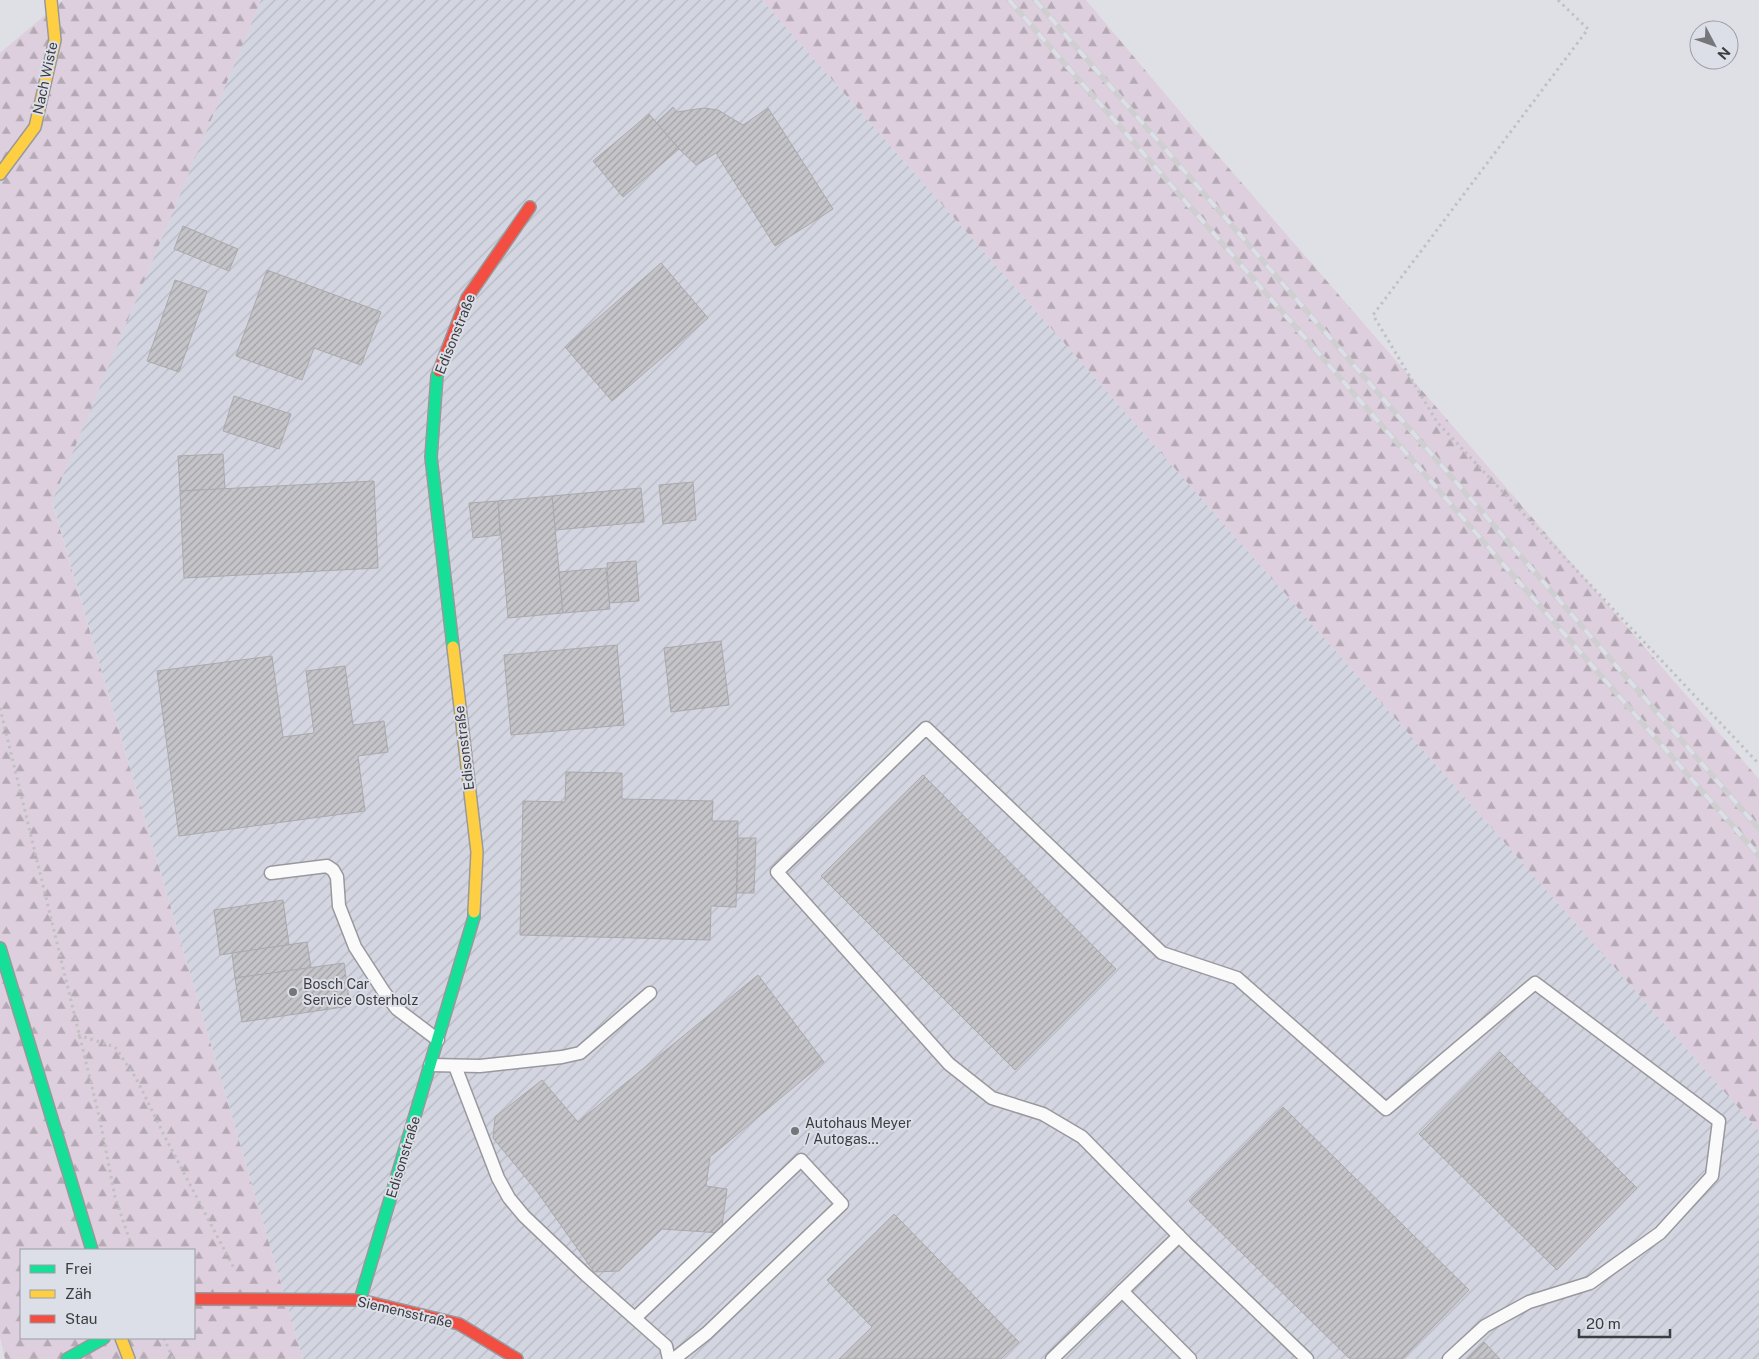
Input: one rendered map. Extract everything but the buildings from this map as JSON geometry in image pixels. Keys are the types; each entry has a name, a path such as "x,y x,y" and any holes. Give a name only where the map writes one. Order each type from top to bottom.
{"street":[{"name":"Nach Wiste","path":"0,174 35,127 54,40 51,0"},
{"name":"Edisonstraße","path":"360,1300 474,916 477,852 431,457 437,376 467,298 530,207"},
{"path":"0,948 92,1249"},
{"name":"Siemensstraße","path":"195,1299 360,1300 459,1324 517,1359"},
{"path":"67,1359 102,1339"},
{"path":"121,1339 128,1358"}],"lane":[{"path":"1307,1359 1179,1236 1082,1137 1043,1114 992,1098 948,1064 777,872 926,728 1162,953 1237,978 1386,1109 1534,983 1719,1122 1712,1176 1660,1233 1590,1283 1529,1302 1485,1326 1449,1359"},
{"path":"271,873 327,866 333,870 338,877 339,906 355,947 397,1009 438,1040"},
{"path":"430,1065 499,1064 562,1057 580,1052 650,993"},
{"path":"455,1066 498,1178 509,1198 537,1229 666,1346 669,1359"},
{"path":"635,1318 801,1160 842,1204 707,1334 674,1359"},
{"path":"1052,1359 1179,1236"},
{"path":"1122,1291 1190,1359"}],"path":[{"path":"1558,0 1588,29 1373,315 1437,422 1759,764"},
{"path":"0,708 100,1120 115,1196 133,1249"},
{"path":"78,1035 115,1047 136,1078 164,1137 250,1299"},
{"path":"164,1339 173,1359"}],"shaded area":[{"path":"261,0 762,0 1759,1131 1759,1359 303,1359 52,501"}],"green space":[{"path":"63,0 261,0 52,502 303,1359 5,1359 0,1337 0,53"},
{"path":"762,0 1086,0 1188,121 1759,779 1759,1131"}],"railway":[{"path":"1009,0 1759,856"},
{"path":"1035,0 1759,829"}],"traffic: fast":[{"path":"439,371 437,376 431,457 453,647"},
{"path":"360,1300 474,912"},
{"path":"0,948 92,1249"},
{"path":"67,1359 102,1339"}],"traffic: slow":[{"path":"0,174 35,127 55,40 51,0"},
{"path":"453,647 477,852 474,912"},
{"path":"121,1339 129,1359"}],"traffic: jam":[{"path":"439,371 467,298 530,207"},
{"path":"195,1299 360,1300 459,1324 517,1359"}],"place":[{"name":"Bosch Car Service Osterholz","path":"293,992"},
{"name":"Autohaus Meyer / Autogas...","path":"795,1131"}]}
